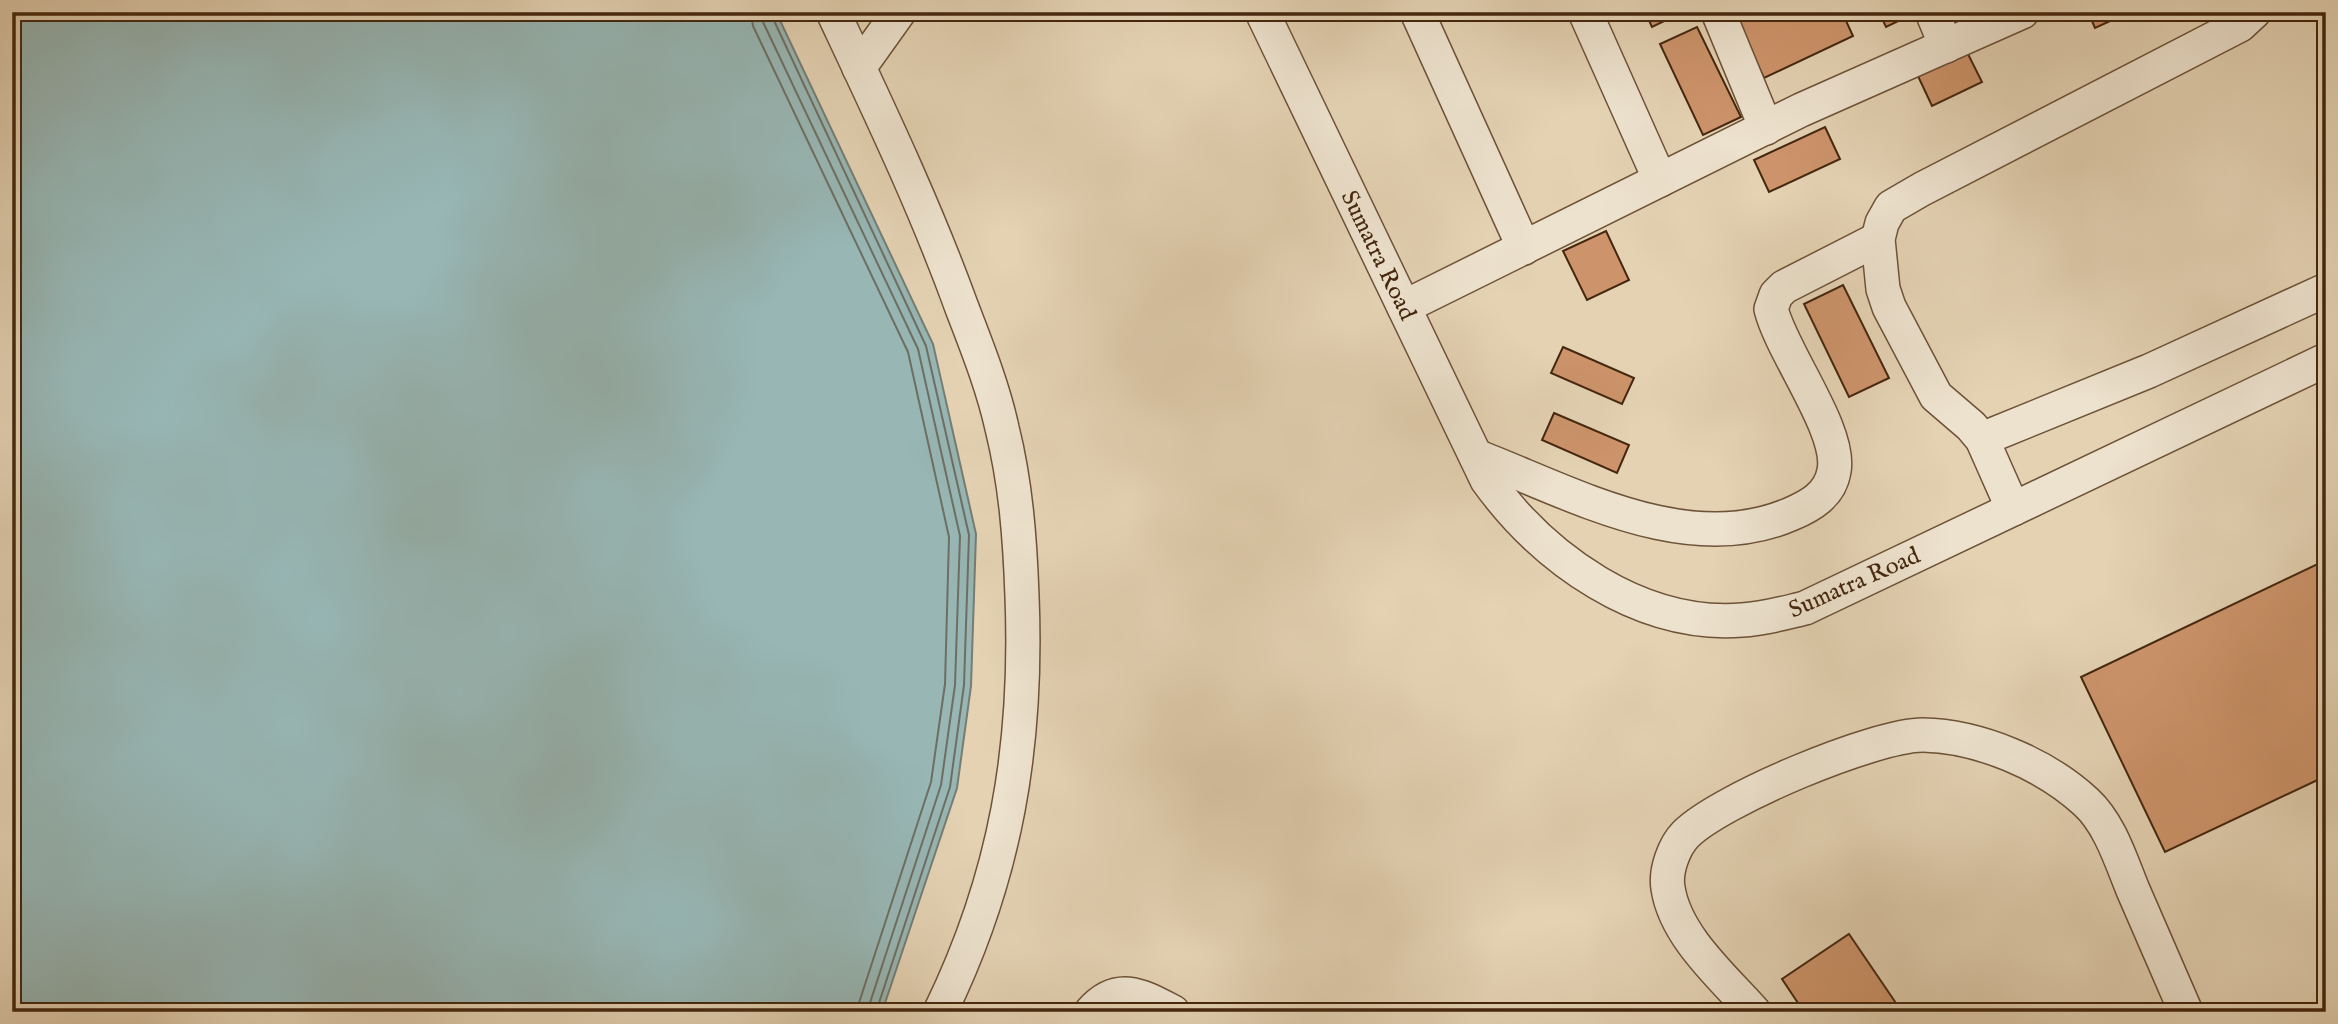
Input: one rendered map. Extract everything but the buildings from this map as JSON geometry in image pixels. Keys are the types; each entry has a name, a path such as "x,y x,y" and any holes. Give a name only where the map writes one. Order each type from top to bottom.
{"street":[{"path":"833,12 930,221 986,370 1002,427 1015,490 1023,683 1017,768 1000,855 979,922 940,1012"},
{"path":"859,68 899,12"},
{"name":"Sumatra Road","path":"1262,12 1488,480 1511,513 1566,563 1633,601 1701,619 1740,621 1805,608 2326,360"},
{"path":"1417,12 1524,248"},
{"path":"1585,12 1660,180"},
{"path":"1718,12 1766,128"},
{"path":"1932,12 1946,46"},
{"path":"1404,307 1766,128 2022,12"},
{"path":"2013,509 1982,439 1972,426 1936,396 1889,307 1879,265 1878,239 1891,207 2240,25 2253,12"},
{"path":"1476,456 1628,514 1673,527 1738,529 1766,525 1813,505 1829,486 1834,471 1834,454 1826,429 1785,345 1771,309 1776,295 1784,287 1878,239"},
{"path":"1982,439 2149,371 2326,290"},
{"path":"1754,1012 1676,917 1667,886 1671,860 1685,835 1713,815 1833,756 1921,735 1959,739 1997,751 2051,775 2088,804 2109,833 2186,1012"},
{"path":"1091,1012 1104,998 1135,993 1173,1012"}],"water":[{"path":"12,12 776,12 933,344 976,534 971,686 957,788 882,1012 12,1012"}]}
